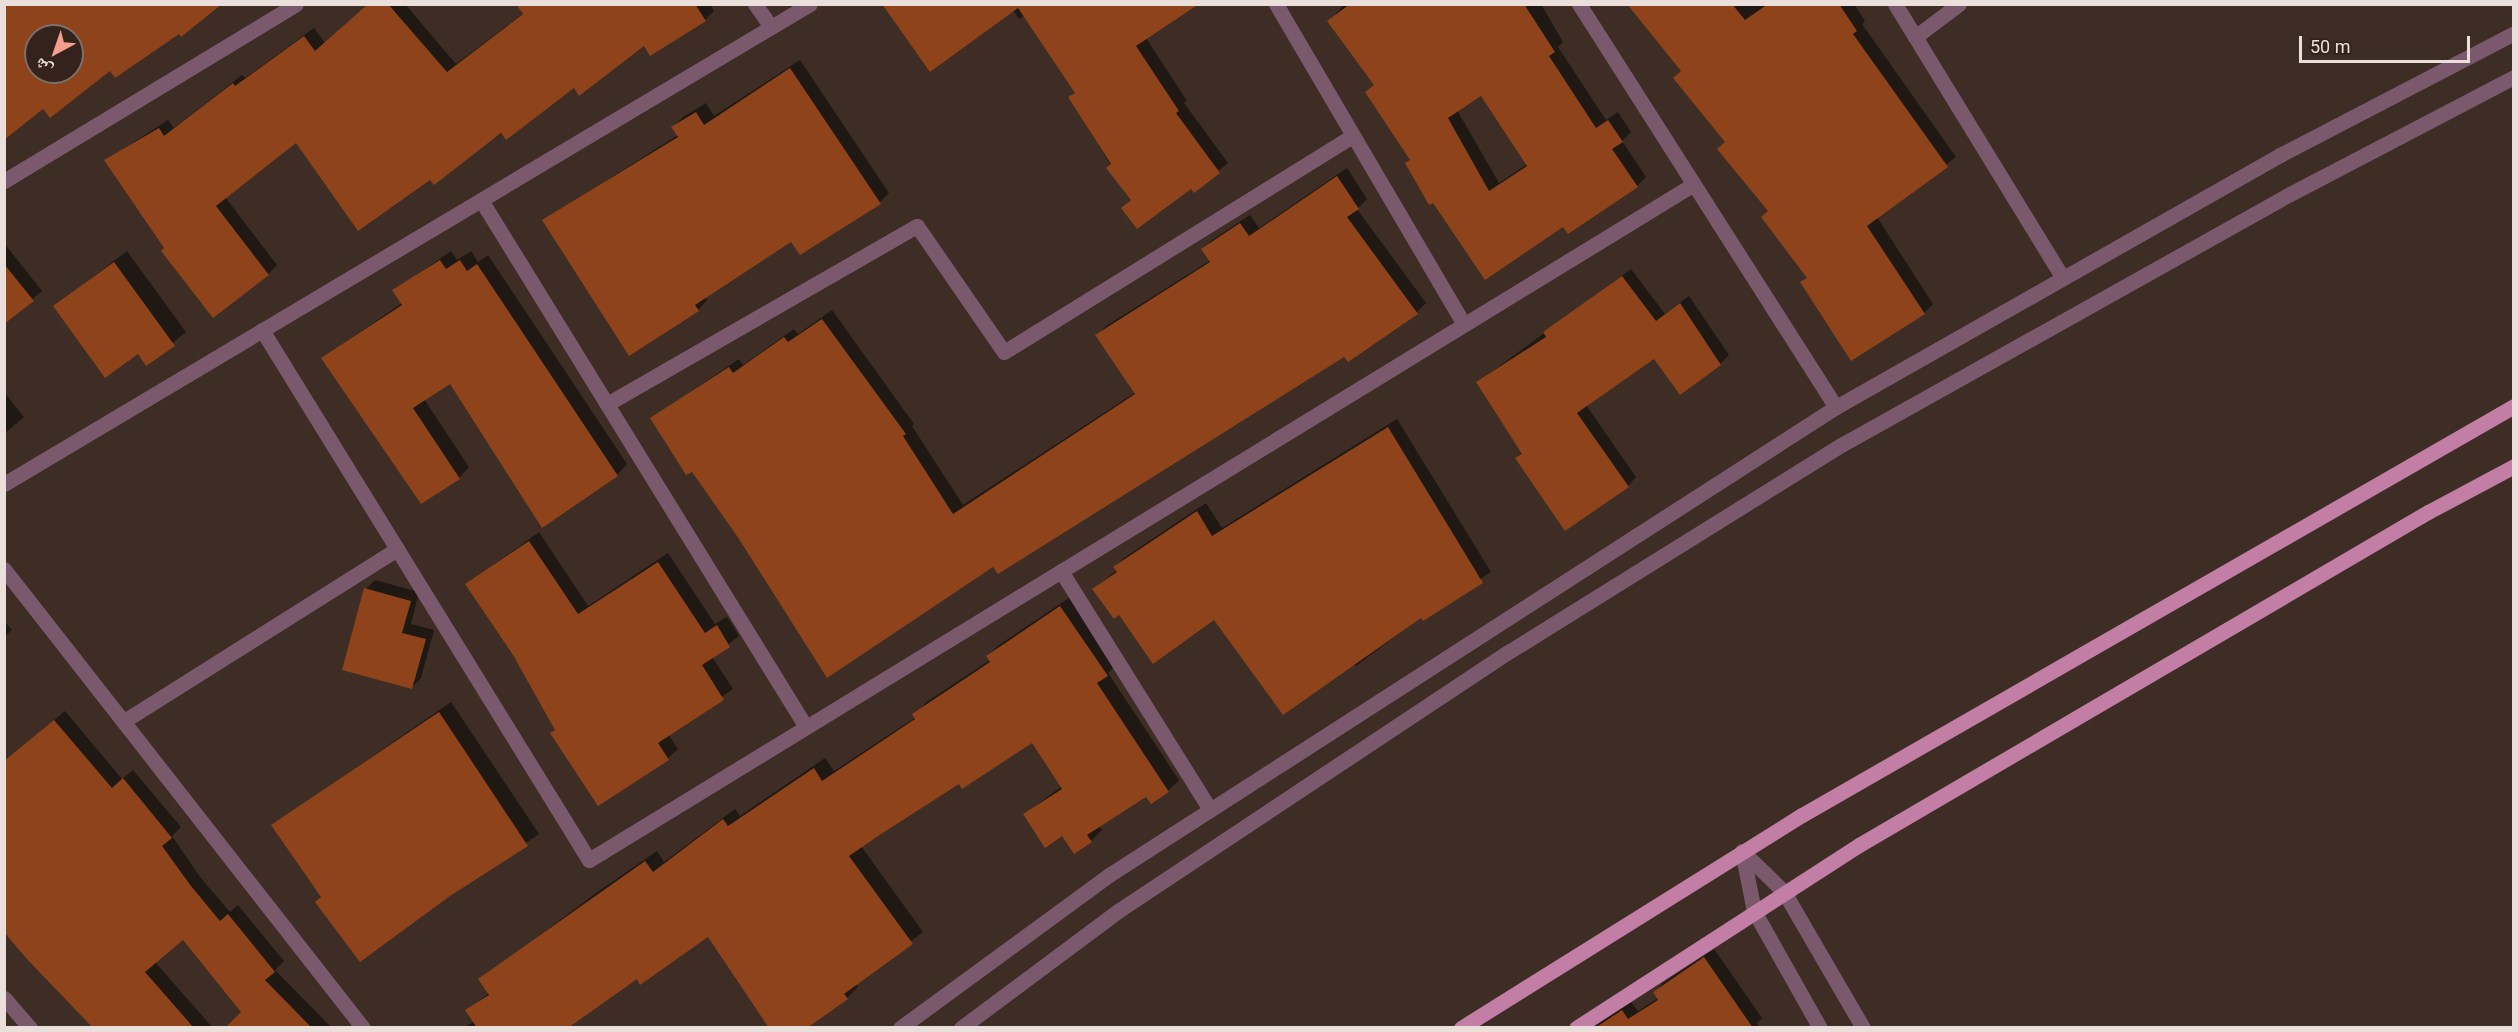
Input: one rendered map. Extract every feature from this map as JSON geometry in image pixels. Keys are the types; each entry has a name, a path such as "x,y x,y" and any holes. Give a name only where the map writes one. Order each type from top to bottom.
{"main road":[{"path":"1461,1028 1742,851 2514,405"},
{"path":"1576,1028 1784,892 2417,518 2514,466"}],"street":[{"path":"4,181 296,4"},
{"path":"756,4 771,27"},
{"path":"4,484 810,4"},
{"path":"1276,4 1464,324"},
{"path":"1579,4 1836,407"},
{"path":"1895,4 2063,278"},
{"path":"1915,37 1959,4"},
{"path":"900,1028 1108,875 1836,407 2280,155 2514,33"},
{"path":"961,1028 1118,911 1500,657 1834,450 2290,194 2514,77"},
{"path":"607,404 916,226 1004,352 1353,136"},
{"path":"262,330 589,860 1694,184"},
{"path":"481,200 806,728"},
{"path":"124,721 397,549"},
{"path":"4,569 363,1028"},
{"path":"1061,571 1210,809"},
{"path":"1742,851 1784,892 1863,1028"},
{"path":"1742,851 1754,911 1820,1028"},
{"path":"4,998 30,1028"}],"building":[{"path":"4,4 222,4 181,37 179,34 115,78 110,71 50,118 43,109 4,140"},
{"path":"368,4 388,4 447,72 523,14 516,4 695,4 706,21 650,56 644,46 579,96 574,88 506,140 501,133 434,185 430,180 358,231 296,143 216,206 269,275 213,318 161,251 164,248 104,160 159,128 164,136 233,83 235,86 304,36 315,51"},
{"path":"882,4 1199,4 1136,46 1179,111 1176,113 1220,173 1194,193 1191,189 1137,229 1121,208 1131,200 1106,168 1111,164 1068,97 1075,93 1018,8 930,72"},
{"path":"1350,4 1524,4 1555,52 1549,56 1596,128 1608,120 1623,142 1612,149 1638,187 1568,234 1563,227 1485,280 1433,203 1429,205 1405,163 1410,160 1365,92 1374,85 1327,21","holes":["1481,96 1527,166 1489,191 1448,118"]},
{"path":"1627,4 1732,4 1745,20 1768,4 1839,4 1857,31 1853,34 1948,167 1867,226 1925,314 1851,361 1800,282 1807,278 1761,217 1768,211 1717,149 1725,142 1673,78 1681,71"},
{"path":"790,68 881,204 800,255 791,242 695,305 699,311 629,356 542,220 678,137 671,127 696,112 704,125"},
{"path":"1337,176 1359,209 1347,217 1418,314 1348,362 1344,357 998,574 993,567 827,678 739,539 692,472 686,475 650,418 729,367 733,373 784,337 788,342 822,319 906,434 903,436 953,514 1135,394 1095,335 1210,262 1201,249 1240,223 1249,236"},
{"path":"440,260 446,269 460,260 467,271 477,264 618,476 542,528 450,384 413,408 460,479 421,504 321,358 402,305 392,290"},
{"path":"114,262 175,346 146,366 138,354 105,378 53,306"},
{"path":"4,264 34,301 4,324"},
{"path":"1622,276 1656,321 1680,303 1721,365 1680,395 1654,359 1577,413 1629,487 1565,531 1515,458 1522,454 1476,382 1546,337 1543,332"},
{"path":"1388,427 1483,583 1423,621 1421,618 1283,715 1214,620 1153,664 1119,615 1114,619 1092,589 1117,572 1113,567 1197,511 1212,536"},
{"path":"529,541 578,614 658,562 705,633 717,625 730,647 702,665 724,700 658,743 669,760 598,806 550,733 555,730 513,655 465,584"},
{"path":"364,588 411,601 402,633 426,639 412,689 342,670"},
{"path":"1060,606 1108,676 1097,683 1169,792 1151,804 1146,797 1087,835 1092,842 1074,854 1062,836 1045,848 1023,814 1062,789 1032,743 962,789 959,784 878,836 849,856 913,944 844,994 848,999 807,1028 769,1028 708,937 640,985 637,979 568,1028 477,1028 465,1010 489,995 478,979 645,861 653,872 723,819 728,826 814,768 822,781 915,719 912,714 990,662 986,656"},
{"path":"439,712 528,846 450,896 360,962 315,902 321,897 271,825"},
{"path":"54,720 112,788 123,778 172,838 162,846 191,886 220,921 228,914 275,972 265,980 312,1028 225,1028 241,1012 183,940 145,972 194,1028 93,1028 4,932 4,761"},
{"path":"1704,957 1753,1028 1595,1028 1622,1010 1628,1019 1658,1000 1653,992"}]}
